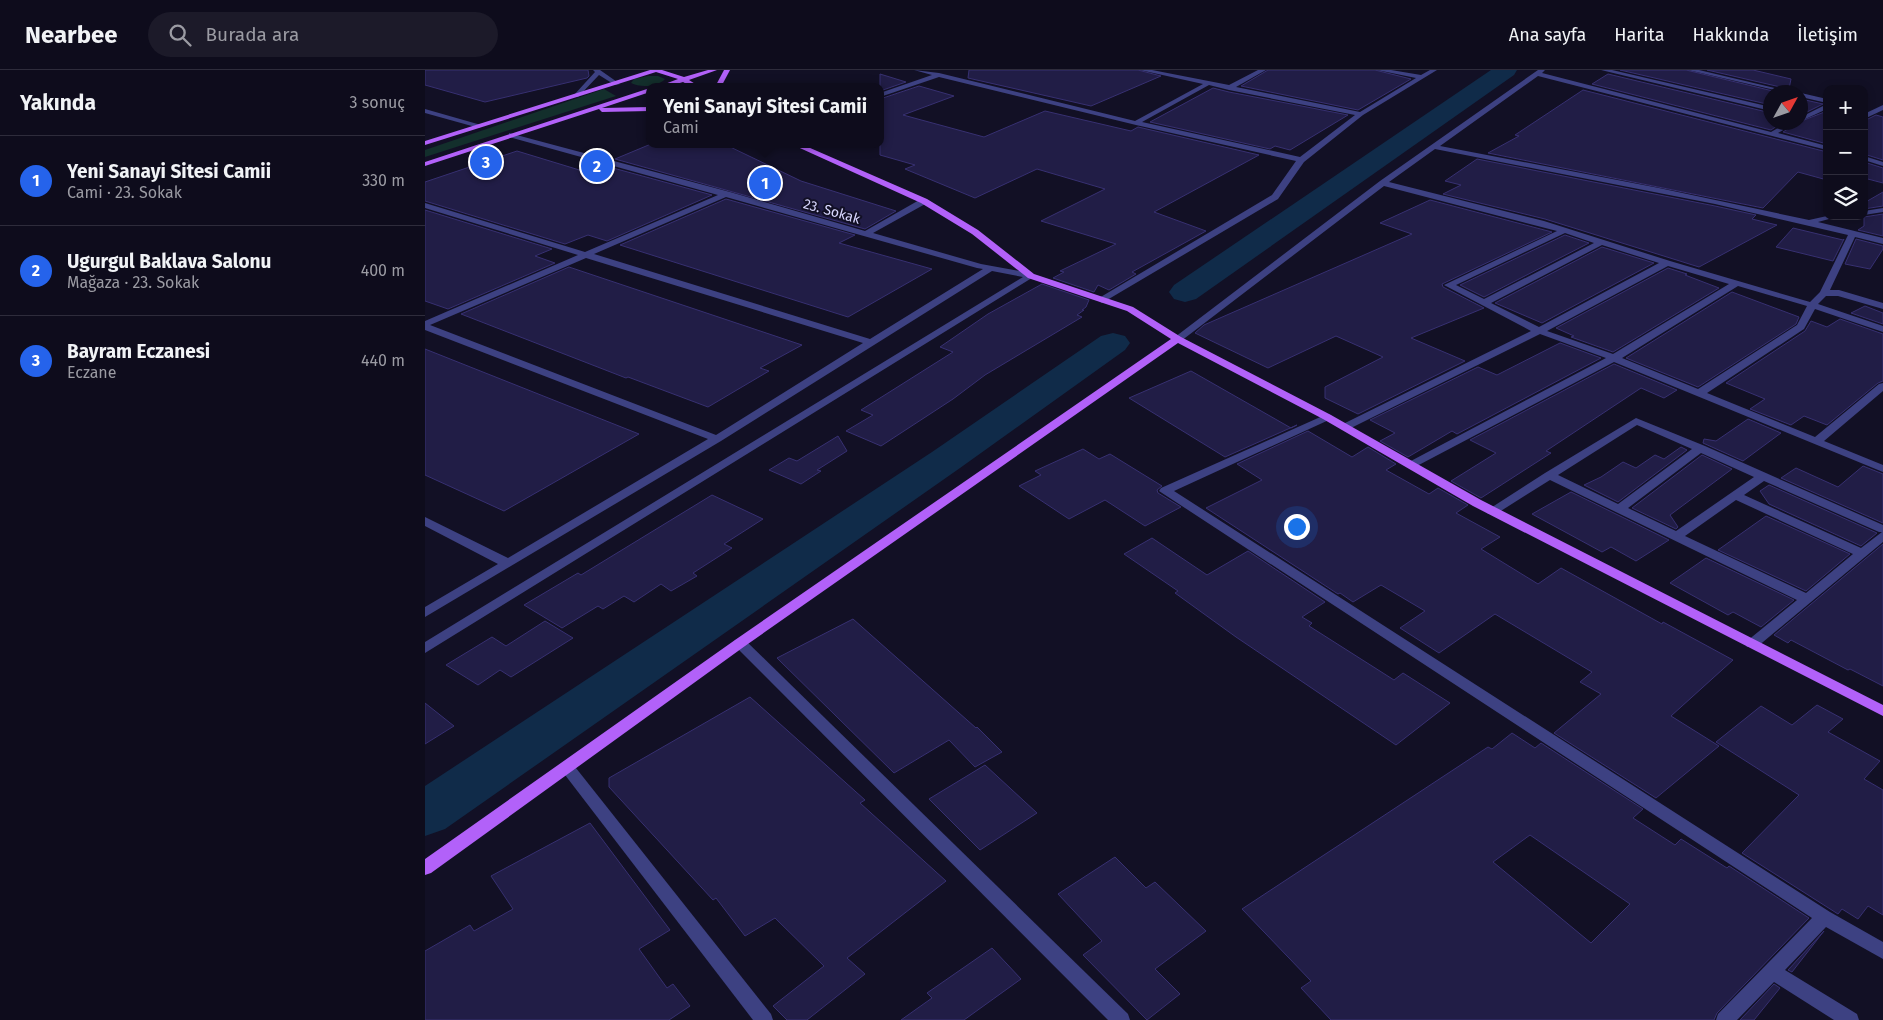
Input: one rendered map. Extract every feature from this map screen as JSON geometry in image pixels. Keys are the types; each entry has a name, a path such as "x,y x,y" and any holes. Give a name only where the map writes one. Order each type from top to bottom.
{"main road":[{"path":"425,143 576,96 620,86 656,70 689,83"},
{"path":"673,83 714,70"},
{"path":"720,83 727,70"},
{"path":"425,164 635,92 646,91"},
{"path":"635,92 646,96"},
{"path":"587,110 646,109"},
{"path":"803,148 924,201 975,232 1031,276 1130,310 1178,339 1327,417 1492,511 1883,711"},
{"path":"425,868 740,643 1178,339"}],"street":[{"path":"917,70 1136,123 1301,160"},
{"path":"1143,70 1361,114"},
{"path":"1229,88 1263,70"},
{"path":"1379,70 1419,77"},
{"path":"1102,300 1275,197 1301,160 1361,114 1419,77 1434,70"},
{"path":"1691,70 1763,86"},
{"path":"576,96 597,71 620,86"},
{"path":"1178,339 1383,183 1540,72 1823,147"},
{"path":"1608,72 1763,107"},
{"path":"884,94 939,75"},
{"path":"1591,86 1597,81"},
{"path":"1136,123 1209,83"},
{"path":"1808,97 1823,100"},
{"path":"1868,114 1883,106"},
{"path":"1808,114 1823,108"},
{"path":"425,110 479,126"},
{"path":"1868,111 1883,115"},
{"path":"1772,134 1779,130"},
{"name":"23. Sokak","path":"512,135 991,268 1031,276"},
{"path":"1813,144 1823,139"},
{"path":"1434,147 1808,222 1883,241"},
{"path":"1868,159 1883,164"},
{"path":"1383,183 1565,230 1667,263 1811,305 1883,329"},
{"path":"425,326 727,194"},
{"path":"867,234 924,201"},
{"path":"425,205 872,343"},
{"path":"1868,212 1883,210"},
{"path":"1808,222 1823,219"},
{"path":"1565,230 1449,285 1539,331 1614,358 1883,469"},
{"path":"1699,393 1801,326 1811,305 1825,293 1853,233"},
{"path":"1483,303 1602,242"},
{"path":"1345,427 1539,331 1667,263"},
{"path":"425,612 717,439 991,268"},
{"path":"425,648 1031,276"},
{"path":"1411,466 1614,358 1737,283"},
{"path":"1825,293 1839,293 1883,306"},
{"path":"425,326 717,439"},
{"path":"1817,441 1883,386"},
{"path":"1327,417 1165,491 1824,918 1883,951"},
{"path":"1492,511 1636,421 1883,529"},
{"path":"1620,508 1701,448"},
{"path":"1549,475 1807,599"},
{"path":"1677,536 1762,476"},
{"path":"1735,495 1863,554"},
{"path":"425,521 507,563"},
{"path":"1752,644 1883,536"},
{"path":"740,643 1121,1020"},
{"path":"567,767 764,1020"},
{"path":"1725,1020 1824,918"},
{"path":"1773,971 1850,1020"}],"green space":[{"path":"658,76 665,79 660,83 646,83 646,86 639,86 631,83 634,79"},
{"path":"604,89 616,96 425,157 425,150"}],"building":[{"path":"425,70 588,70 589,76 485,102 425,85"},
{"path":"969,70 1138,70 1161,76 1091,106 968,78"},
{"path":"1268,70 1375,70 1411,79 1358,110 1241,86"},
{"path":"1620,70 1686,70 1763,89 1763,103"},
{"path":"1707,70 1753,70 1791,79 1790,85 1772,85"},
{"path":"880,74 906,82 884,90 884,83 880,83"},
{"path":"1608,74 1763,111 1763,128 1592,84"},
{"path":"919,86 954,96 903,115 984,137 1045,111 1131,131 1138,127 1259,155 1154,212 1206,231 1132,272 1136,274 1109,290 1098,285 1094,292 1053,278 1064,272 1060,271 1116,244 1041,221 1105,189 1037,169 975,198 905,169 915,165 880,155 880,148 884,148 884,98"},
{"path":"1213,88 1348,115 1290,150 1275,146 1270,149 1150,122"},
{"path":"1583,90 1823,151 1823,179 1798,172 1763,208 1488,153 1519,136 1515,135"},
{"path":"1808,101 1823,104 1808,112"},
{"path":"1823,113 1823,143 1783,132 1786,130 1808,130 1808,118"},
{"path":"1876,115 1883,117 1883,160 1868,155 1868,119"},
{"path":"646,146 646,148 732,148 801,181 896,211 865,229 615,159"},
{"path":"517,151 586,172 602,165 712,195 607,241 588,235 565,244 425,201 425,182"},
{"path":"1477,159 1756,215 1752,219 1777,225 1699,267 1545,219 1443,194 1461,185 1445,181"},
{"path":"1868,163 1883,168 1883,183 1868,179"},
{"path":"1883,192 1883,206 1868,208 1868,201"},
{"path":"726,199 855,235 839,243 932,269 848,317 620,245"},
{"path":"1430,200 1552,232 1442,284 1443,287 1484,308 1411,338 1465,361 1358,414 1325,398 1325,387 1383,357 1336,336 1268,368 1195,333 1204,325 1412,234 1380,223"},
{"path":"425,210 552,249 535,256 555,263 448,309 425,301"},
{"path":"1883,214 1883,236 1858,230 1864,226 1864,220 1868,220 1868,216"},
{"path":"1793,228 1844,239 1833,261 1776,247"},
{"path":"1565,235 1589,243 1484,297 1460,285"},
{"path":"1856,239 1883,246 1870,269 1845,264"},
{"path":"1602,247 1654,263 1542,323 1495,303"},
{"path":"569,267 802,345 760,368 769,371 708,407 628,377 626,378 461,314"},
{"path":"1668,268 1719,288 1613,352 1571,337 1574,336 1556,328"},
{"path":"1042,284 1089,300 1086,307 1082,310 1084,310 1077,315 1082,317 985,375 953,399 881,446 846,431 873,415 861,410 953,352 940,347 988,314"},
{"path":"1732,292 1799,317 1796,324 1698,387 1626,358"},
{"path":"1865,306 1883,313 1883,324 1851,313"},
{"path":"1840,319 1883,334 1883,381 1878,383 1827,425 1804,416 1791,425 1750,409 1765,399 1726,383 1805,331 1811,321 1827,327"},
{"path":"1560,343 1601,358 1457,434 1452,431 1408,457 1380,441 1395,433 1370,420 1478,367 1497,375"},
{"path":"425,349 639,434 504,511 425,475"},
{"path":"1614,364 1677,390 1664,398 1641,388 1546,451 1551,453 1481,498 1451,481 1496,453 1470,440"},
{"path":"1191,371 1291,428 1225,457 1129,398"},
{"path":"1748,419 1781,433 1743,461 1703,443 1704,439 1716,441"},
{"path":"1308,431 1352,457 1368,447 1396,464 1386,470 1429,494 1438,488 1468,505 1456,513 1500,537 1481,549 1538,584 1561,568 1662,624 1663,622 1733,660 1671,716 1719,746 1656,798 1554,733 1601,694 1580,682 1592,672 1495,614 1439,653 1400,628 1425,611 1381,585 1353,602 1206,508 1262,480 1237,464"},
{"path":"838,436 847,451 817,470 821,471 801,484 769,470 789,458 797,461"},
{"path":"1681,447 1687,450 1618,502 1584,485 1601,477 1623,462 1636,468 1655,455 1664,459"},
{"path":"1083,449 1099,459 1110,454 1162,486 1157,490 1158,493 1181,507 1145,526 1105,500 1069,519 1019,486 1041,475 1035,471"},
{"path":"1702,455 1732,469 1670,515 1678,527 1676,529 1632,508"},
{"path":"1863,466 1883,474 1883,523 1781,478 1796,468 1838,487"},
{"path":"1769,485 1877,533 1861,546 1769,504 1760,491"},
{"path":"1571,492 1669,540 1636,561 1611,547 1602,552 1532,514"},
{"path":"712,495 763,519 724,544 732,548 693,573 697,576 671,591 661,584 634,602 624,596 603,609 598,606 562,628 524,605 578,573 581,575"},
{"path":"1766,516 1850,554 1806,591 1718,550"},
{"path":"1152,538 1207,575 1248,551 1325,602 1302,617 1312,623 1309,626 1394,680 1403,673 1450,703 1396,745 1236,637 1175,593 1178,591 1124,554"},
{"path":"1883,544 1883,686 1791,640 1788,643 1774,635"},
{"path":"1706,558 1794,600 1761,627 1733,612 1728,615 1670,583"},
{"path":"853,619 977,727 1002,752 975,767 949,740 894,773 777,658"},
{"path":"545,621 573,638 511,677 500,670 478,685 446,665 492,637 506,646"},
{"path":"750,697 865,800 860,803 946,881 847,958 865,974 807,1020 787,1020 773,1006 824,966 775,918 745,936 716,898 713,900 609,787 609,778"},
{"path":"425,703 454,726 425,744"},
{"path":"1817,705 1843,719 1828,732 1880,761 1864,779 1883,790 1883,915 1868,906 1858,919 1842,909 1838,914 1742,853 1799,795 1716,742 1761,706 1792,725"},
{"path":"1512,733 1535,748 1541,743 1643,809 1633,818 1675,845 1681,839 1727,868 1729,866 1809,918 1717,1013 1714,1020 1331,1020 1301,988 1311,981 1242,909 1488,747 1492,749","holes":["1530,835 1630,904 1591,943 1493,862"]},
{"path":"985,765 1037,813 980,850 929,799"},
{"path":"590,823 670,930 639,949 667,988 673,984 690,1006 669,1020 425,1020 425,951 470,925 474,931 513,909 491,876"},
{"path":"1115,857 1146,888 1155,882 1206,931 1155,969 1180,994 1147,1020 1083,955 1102,941 1058,894"},
{"path":"1824,931 1792,972 1788,970"},
{"path":"992,948 1021,979 964,1020 901,1020 932,998 927,993"},
{"path":"1774,984 1780,988 1754,1020 1740,1020"}],"waterway":[{"path":"1185,292 1506,70"},
{"path":"425,814 946,460 1113,343"}],"place":[{"name":"Bayram Eczanesi","path":"486,162"},
{"name":"Ugurgul Baklava Salonu","path":"597,166"},
{"name":"Yeni Sanayi Sitesi Camii","path":"765,183"}]}
